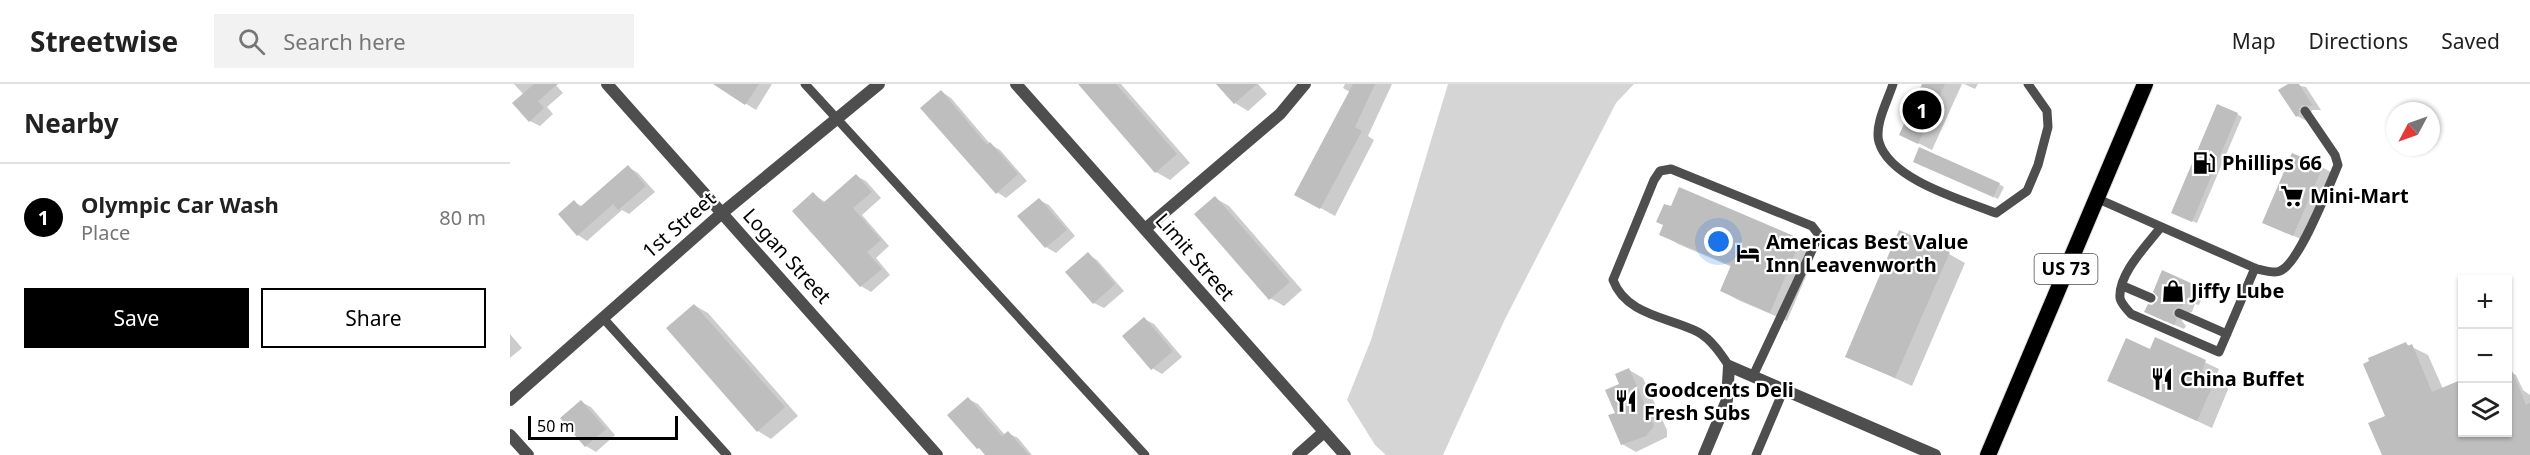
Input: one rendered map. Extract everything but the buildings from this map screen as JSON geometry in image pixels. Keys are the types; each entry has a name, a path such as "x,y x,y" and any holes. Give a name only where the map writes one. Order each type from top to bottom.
{"highway":[{"name":"US 73","path":"1988,455 2145,84"}],"street":[{"name":"Logan Street","path":"607,84 937,455"},
{"name":"1st Street","path":"510,400 722,213 879,84"},
{"name":"Limit Street","path":"1016,84 1345,455"},
{"path":"1144,229 1280,114 1305,84"},
{"path":"1704,455 1727,400 1729,366 1935,455"},
{"path":"1298,455 1324,432"},
{"path":"510,435 528,455"}],"lane":[{"path":"805,84 1145,455"},
{"path":"1893,84 1879,127 1879,143 1897,168 1916,181 1996,213 2026,190 2038,165 2048,128 2047,111 2028,84"},
{"path":"2096,198 2255,268 2278,272 2285,269 2297,255 2338,165 2335,155 2305,111"},
{"path":"1729,366 1716,348 1699,332 1637,308 1625,299 1613,280 1654,180 1660,171 1671,169 1812,225 1819,235 1753,376"},
{"path":"2161,227 2129,268 2123,285 2120,297 2122,304 2131,314 2219,352 2255,268"},
{"path":"2123,285 2151,298"},
{"path":"2179,313 2227,334"},
{"path":"603,318 727,455"},
{"path":"1756,455 1784,389"}],"shaded area":[{"path":"1448,84 1634,84 1616,103 1505,319 1443,455 1386,455 1375,445 1347,400 1371,340"}],"place":[{"name":"Olympic Car Wash","path":"1922,110"},
{"name":"Phillips 66","path":"2204,163"},
{"name":"Mini-Mart","path":"2292,196"},
{"name":"Americas Best Value Inn Leavenworth","path":"1748,253"},
{"name":"Jiffy Lube","path":"2173,291"},
{"name":"China Buffet","path":"2162,379"},
{"name":"Goodcents Deli Fresh Subs","path":"1626,401"}]}
